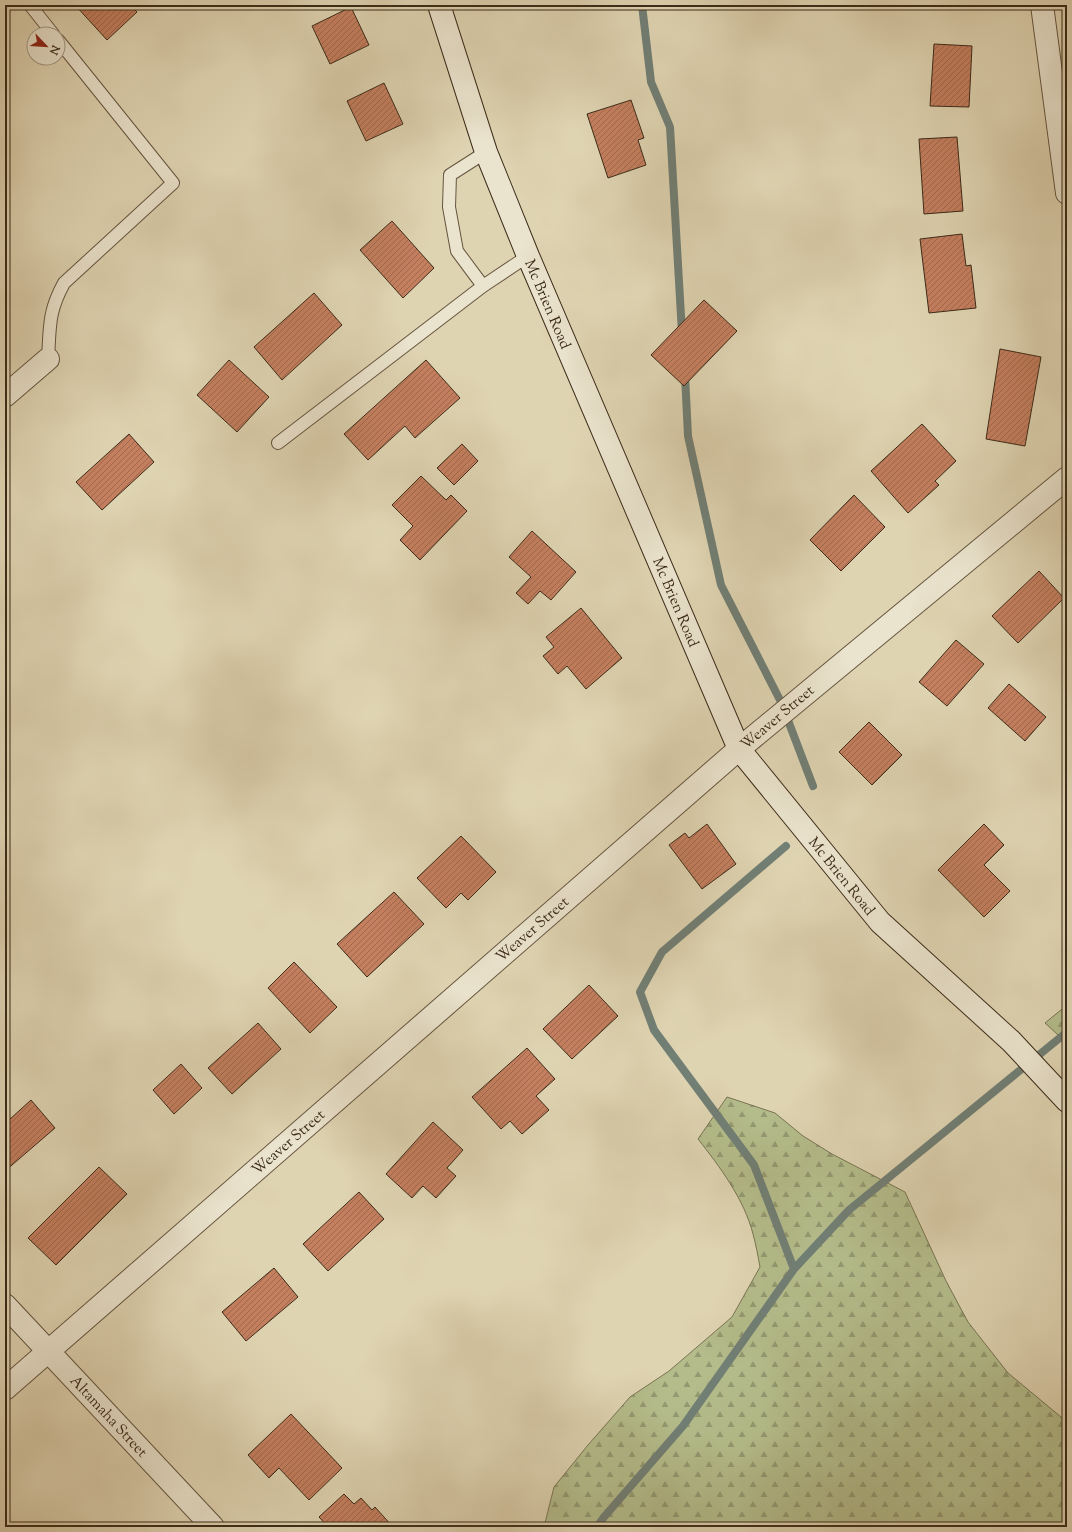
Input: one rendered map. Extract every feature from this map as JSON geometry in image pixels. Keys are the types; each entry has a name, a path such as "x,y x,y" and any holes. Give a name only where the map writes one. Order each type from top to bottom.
{"street":[{"name":"Mc Brien Road","path":"439,5 486,152 528,256 739,748 880,922 1011,1041 1067,1101"},
{"path":"1042,5 1067,193"},
{"path":"5,396 48,358"},
{"name":"Weaver Street","path":"5,1389 739,748 1067,478"},
{"name":"Altamaha Street","path":"5,1305 49,1350 213,1527"}],"lane":[{"path":"30,5 47,26"},
{"path":"48,358 50,316 54,301 64,283 173,183 66,50"},
{"path":"483,286 457,250 449,207 450,175 486,152"},
{"path":"278,443 483,286 528,256"}],"green space":[{"path":"1067,1005 1067,1043 1045,1023"},
{"path":"727,1097 775,1113 803,1136 832,1154 905,1192 946,1281 968,1322 1008,1373 1061,1417 1067,1429 1067,1527 544,1527 554,1487 588,1445 630,1397 669,1371 732,1317 760,1267 753,1234 744,1208 723,1172 698,1139"}],"building":[{"path":"75,5 130,5 137,12 107,40"},
{"path":"351,7 369,45 330,64 312,26"},
{"path":"934,44 972,46 969,107 930,106"},
{"path":"384,83 403,124 366,141 347,101"},
{"path":"631,100 644,138 638,140 646,165 608,178 587,114"},
{"path":"957,137 963,211 924,214 919,139"},
{"path":"392,221 434,268 403,298 360,250"},
{"path":"962,234 966,266 971,265 976,308 929,313 920,239"},
{"path":"314,293 342,325 282,380 254,347"},
{"path":"704,300 737,331 684,386 651,355"},
{"path":"1000,349 1041,357 1025,446 986,439"},
{"path":"229,360 269,397 237,432 197,395"},
{"path":"426,360 460,398 415,438 405,426 368,460 344,434"},
{"path":"922,424 956,461 935,481 939,485 908,513 871,471"},
{"path":"129,434 154,462 102,510 76,482"},
{"path":"462,444 478,461 454,485 437,468"},
{"path":"421,476 446,500 451,495 467,511 420,560 400,540 413,526 392,505"},
{"path":"854,495 885,527 841,571 810,540"},
{"path":"532,531 576,572 551,600 540,591 528,604 516,593 531,577 509,557"},
{"path":"1039,571 1064,598 1018,643 992,616"},
{"path":"581,608 622,658 586,689 567,666 558,674 543,656 554,647 546,637"},
{"path":"956,640 984,664 947,706 919,682"},
{"path":"1009,684 1046,717 1025,741 988,708"},
{"path":"869,722 902,755 872,785 839,752"},
{"path":"707,824 736,864 702,889 669,845 685,833 689,838"},
{"path":"984,824 1004,845 984,865 1010,891 984,917 938,870"},
{"path":"461,836 496,872 468,900 461,893 446,908 417,878"},
{"path":"394,892 424,924 367,977 337,944"},
{"path":"294,962 337,1007 310,1033 268,988"},
{"path":"589,985 618,1016 572,1059 543,1029"},
{"path":"258,1023 281,1049 232,1094 208,1068"},
{"path":"527,1048 555,1079 536,1096 549,1110 522,1134 510,1121 501,1129 472,1097"},
{"path":"181,1064 202,1088 174,1114 153,1090"},
{"path":"31,1100 55,1128 5,1171 5,1116 9,1120"},
{"path":"433,1122 463,1150 447,1168 456,1176 436,1198 423,1186 412,1198 386,1174"},
{"path":"99,1167 127,1194 56,1265 28,1238"},
{"path":"359,1192 384,1219 328,1271 303,1244"},
{"path":"274,1268 298,1297 246,1341 222,1312"},
{"path":"291,1414 342,1468 309,1500 279,1468 269,1478 248,1455"},
{"path":"344,1494 354,1504 361,1498 372,1510 375,1507 393,1527 328,1527 319,1517"}],"waterway":[{"path":"642,5 651,82 670,127 682,333"},
{"path":"685,375 688,436 721,585 781,702 813,786"},
{"path":"786,846 662,952 640,992 654,1030 754,1165 794,1269"},
{"path":"597,1527 683,1426 794,1269 849,1210 1067,1032"}]}
